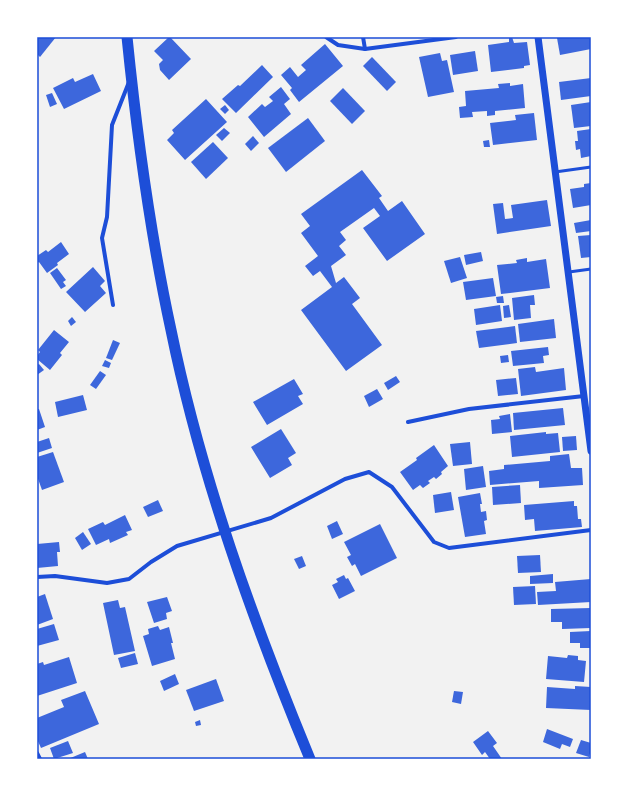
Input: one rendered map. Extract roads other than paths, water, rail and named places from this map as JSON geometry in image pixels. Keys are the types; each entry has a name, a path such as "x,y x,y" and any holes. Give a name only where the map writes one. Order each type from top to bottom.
{"highway":[{"path":"127,37 135,114 150,219 171,332 197,438 233,556 258,628 310,759"}],"street":[{"path":"326,37 338,45 365,48 456,37"},
{"path":"363,37 365,48"},
{"path":"538,37 591,451"},
{"path":"113,305 102,238 107,217 112,125 131,76"},
{"path":"408,422 469,409 584,396"},
{"path":"37,577 55,576 107,583 129,579 151,562 177,546 271,518 345,480 369,472 392,487 434,542 449,548 591,530"},
{"path":"37,754 40,759"}],"lane":[{"path":"555,172 591,167"},
{"path":"568,273 591,269"}]}
